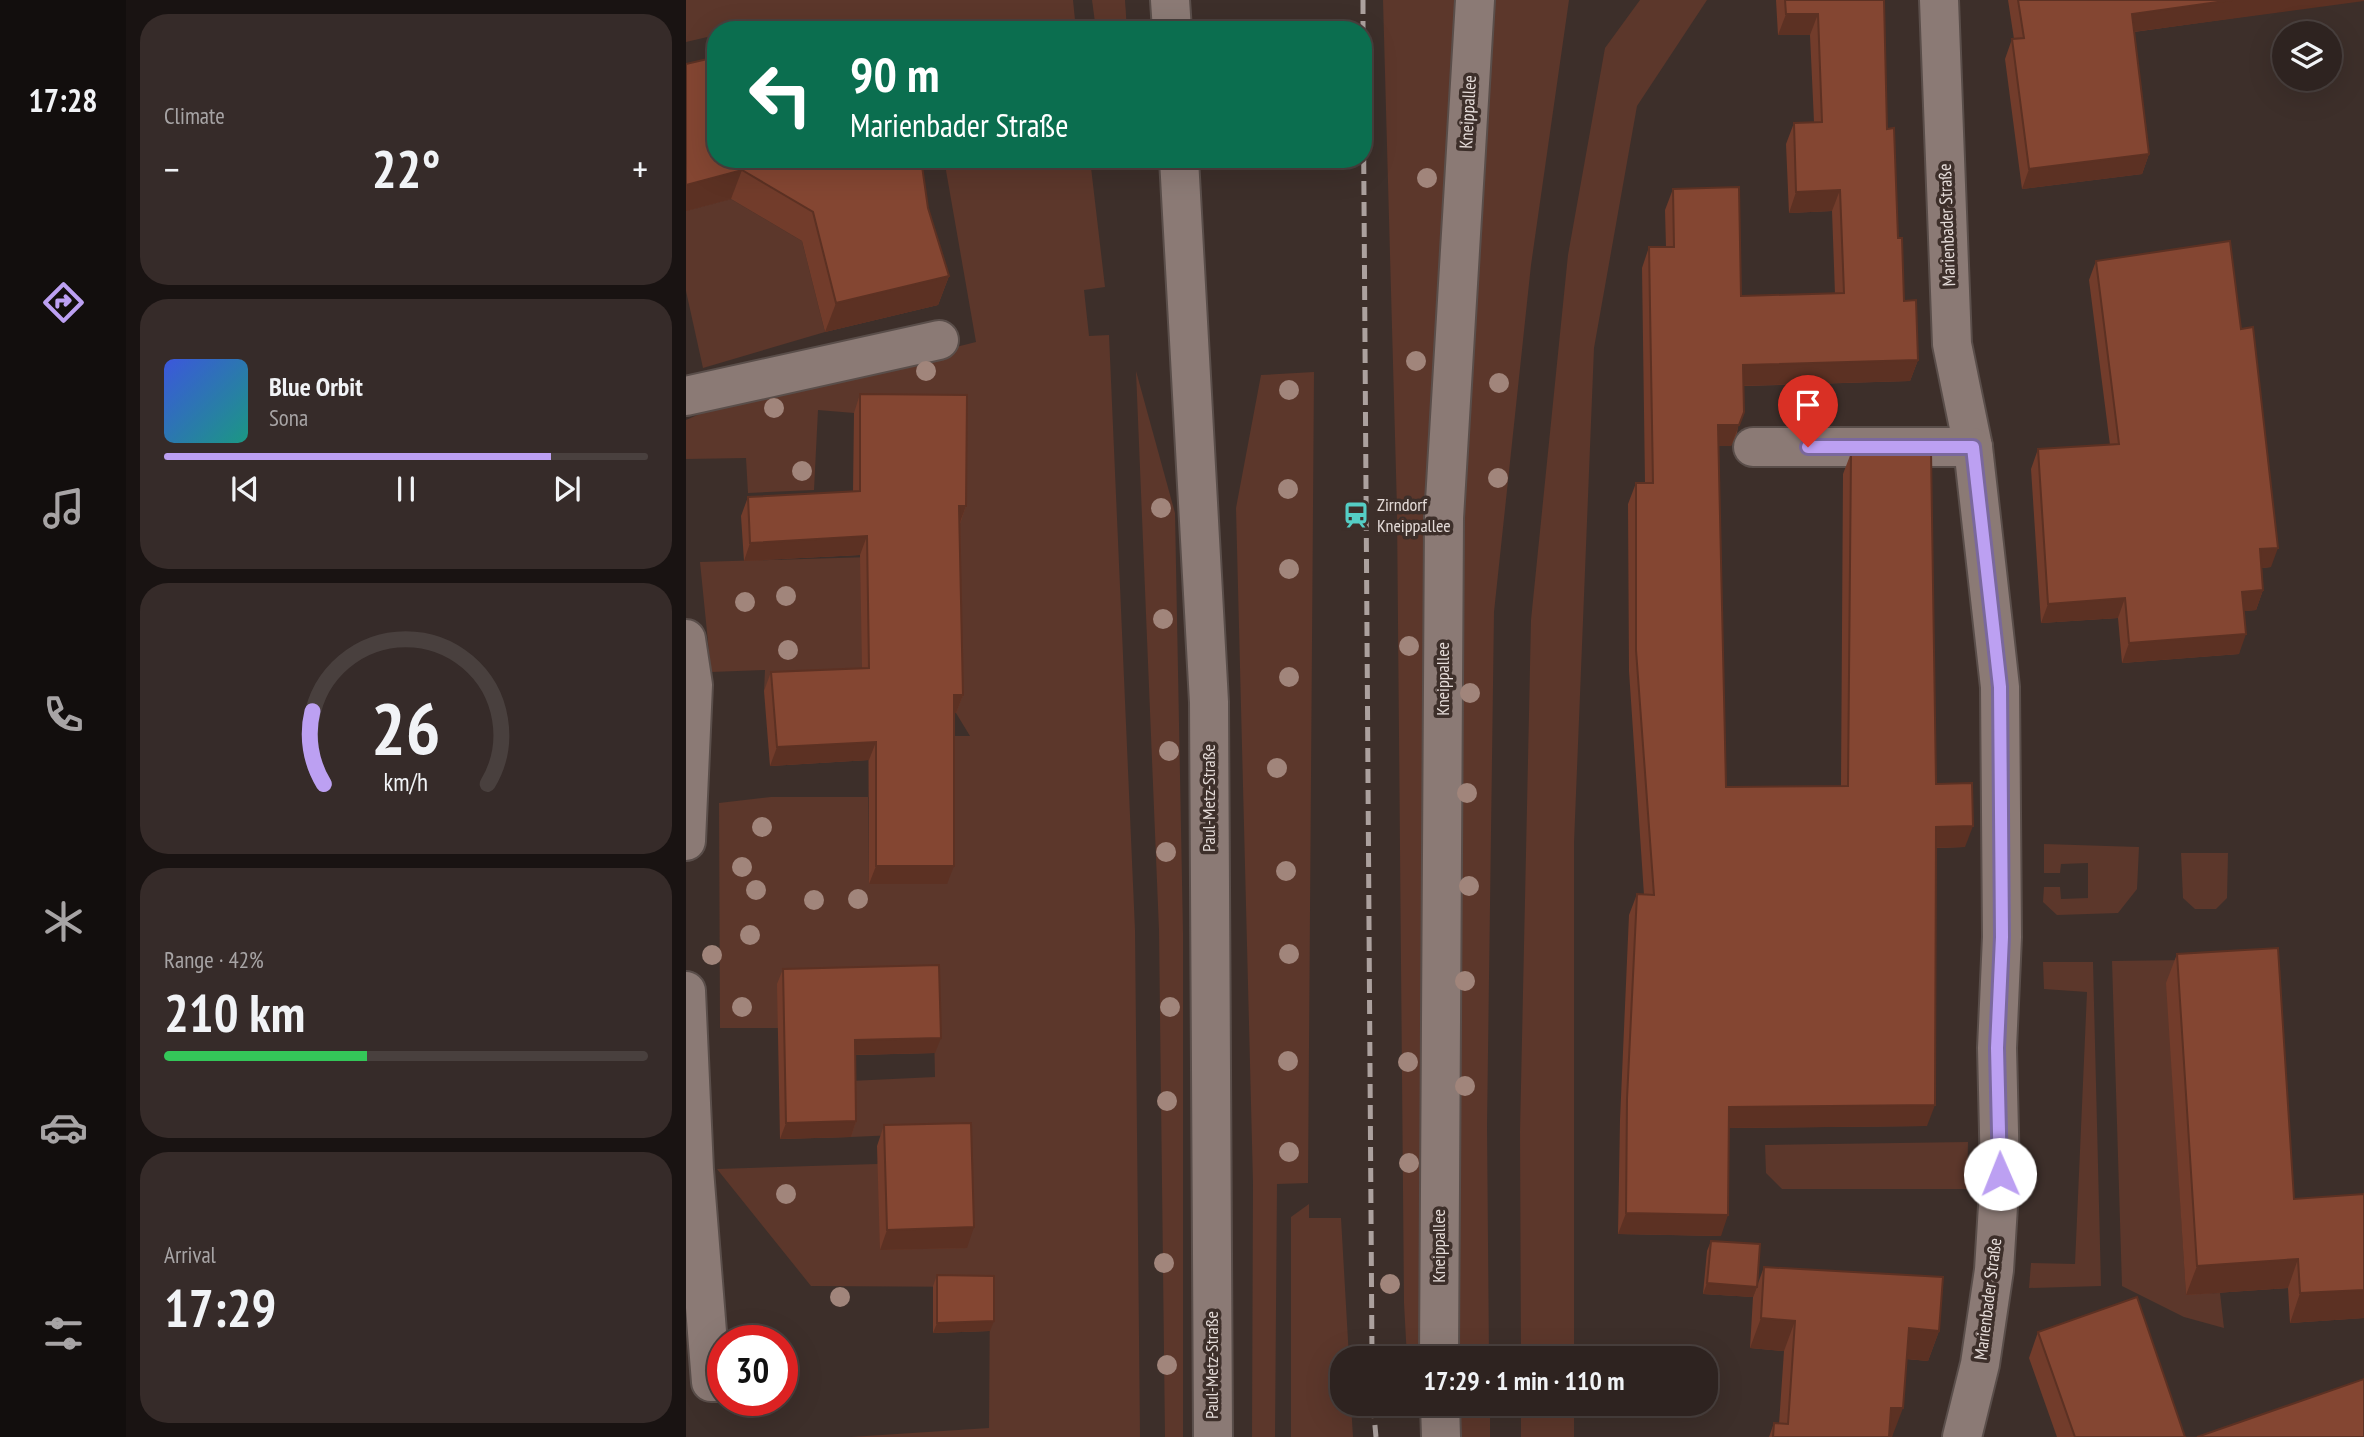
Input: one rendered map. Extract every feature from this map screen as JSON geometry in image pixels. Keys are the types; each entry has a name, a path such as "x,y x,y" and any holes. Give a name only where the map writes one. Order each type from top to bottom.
{"street":[{"path":"1170,0 1171,21"},
{"name":"Kneippallee","path":"1439,1346 1444,518 1475,0"},
{"name":"Marienbader Straße","path":"1939,0 1952,344 1973,447 2000,687 2002,937 1997,1048 2000,1174 1994,1270 1980,1364 1962,1437"},
{"name":"Paul-Metz-Straße","path":"1179,168 1209,702 1213,1437"},
{"path":"686,396 939,340"},
{"path":"1753,447 1973,447"},
{"path":"686,639 693,685 686,841"},
{"path":"686,991 694,1170 707,1332"},
{"path":"1440,1416 1441,1437"}],"shaded area":[{"path":"686,0 1073,0 1075,21 707,21 707,37 686,42"},
{"path":"1092,0 1125,0 1126,21 1095,21"},
{"path":"1383,0 1465,0 1431,1346 1406,1346 1404,1303 1397,509"},
{"path":"1489,0 1569,0 1531,265 1494,612 1487,1126 1489,1346 1453,1346 1457,518"},
{"path":"1640,0 1707,0 1637,106 1594,348 1574,843 1574,1346 1521,1346 1520,1132 1531,620 1568,255 1605,48"},
{"path":"946,168 1091,168 1105,287 1084,290 1089,336 1109,335 1135,930 1140,1437 851,1437 989,1428 990,1287 811,1286 717,1169 877,1164 962,1132 851,1137 850,1081 935,1077 933,981 778,984 778,1028 720,1028 719,803 771,797 868,797 868,736 764,691 765,670 711,672 700,562 938,555 854,413 818,410 814,490 748,493 746,458 686,459 686,420 713,408 976,342","holes":["954,600 956,713 970,736 868,736"]},
{"path":"731,199 802,241 825,332 703,368 686,291 686,211"},
{"path":"1136,371 1175,513 1183,933 1183,1437 1165,1437 1159,930"},
{"path":"1314,372 1308,1183 1277,1184 1275,1437 1252,1437 1253,1183 1236,508 1261,375"},
{"path":"2044,844 2139,847 2137,889 2118,913 2057,915 2043,902 2044,887 2060,887 2061,899 2088,898 2088,863 2061,864 2060,873 2044,873"},
{"path":"2181,853 2228,853 2227,898 2216,909 2195,909 2183,898"},
{"path":"2267,959 2167,983 2186,1294 2220,1293 2224,1328 2184,1317 2122,1286 2112,961"},
{"path":"2043,962 2093,962 2101,1286 2029,1288 2031,1263 2075,1264 2087,992 2044,989"},
{"path":"1968,1142 1967,1189 1782,1189 1766,1173 1765,1145"},
{"path":"1309,1204 1309,1218 1341,1218 1348,1346 1330,1346 1330,1416 1352,1416 1353,1437 1291,1437 1291,1217"},
{"path":"1454,1416 1490,1416 1490,1437 1455,1437"},
{"path":"1521,1416 1574,1416 1574,1437 1521,1437"}],"building":[{"path":"1785,0 1884,0 1887,129 1894,128 1898,238 1902,238 1904,301 1916,300 1918,360 1743,365 1744,412 1739,425 1718,425 1726,787 1848,786 1851,453 1931,451 1936,784 1972,783 1973,826 1936,827 1935,1105 1729,1107 1728,1215 1626,1213 1627,1099 1637,894 1654,895 1636,650 1636,483 1653,483 1649,247 1674,247 1673,189 1739,187 1741,296 1844,293 1840,190 1796,192 1794,123 1822,122 1818,14 1786,14"},
{"path":"2018,0 2232,0 2132,14 2149,154 2029,169 2012,39 2024,38"},
{"path":"707,59 707,168 922,168 928,208 949,276 836,303 813,212 742,170 686,185 686,64"},
{"path":"2230,241 2241,329 2253,327 2278,548 2260,549 2263,590 2242,592 2246,634 2129,643 2125,598 2048,604 2038,449 2119,444 2096,261"},
{"path":"860,394 967,395 966,506 959,506 963,695 954,695 954,866 876,866 876,742 777,747 771,672 869,668 867,536 750,543 748,497 860,491"},
{"path":"2278,948 2294,1199 2364,1194 2364,1290 2300,1293 2298,1259 2197,1266 2177,954"},
{"path":"939,965 941,1038 855,1040 856,1121 786,1123 783,969"},
{"path":"971,1123 974,1227 887,1230 884,1125"},
{"path":"1711,1241 1760,1244 1757,1287 1707,1283"},
{"path":"1764,1267 1943,1277 1939,1331 1909,1328 1903,1408 1891,1408 1889,1437 1773,1437 1774,1423 1788,1424 1795,1321 1761,1318"},
{"path":"937,1275 994,1276 994,1321 937,1323"},
{"path":"2137,1297 2185,1437 2075,1437 2038,1332"},
{"path":"2364,1379 2364,1437 2197,1437"}],"railway":[{"path":"1363,0 1363,21"},
{"path":"1364,168 1372,1346"},
{"path":"1374,1416 1376,1437"}],"place":[{"name":"Zirndorf Kneippallee","path":"1356,515"}],"route":[{"path":"1808,447 1973,447 2000,687 2002,937 1997,1048 2000,1174"}]}
